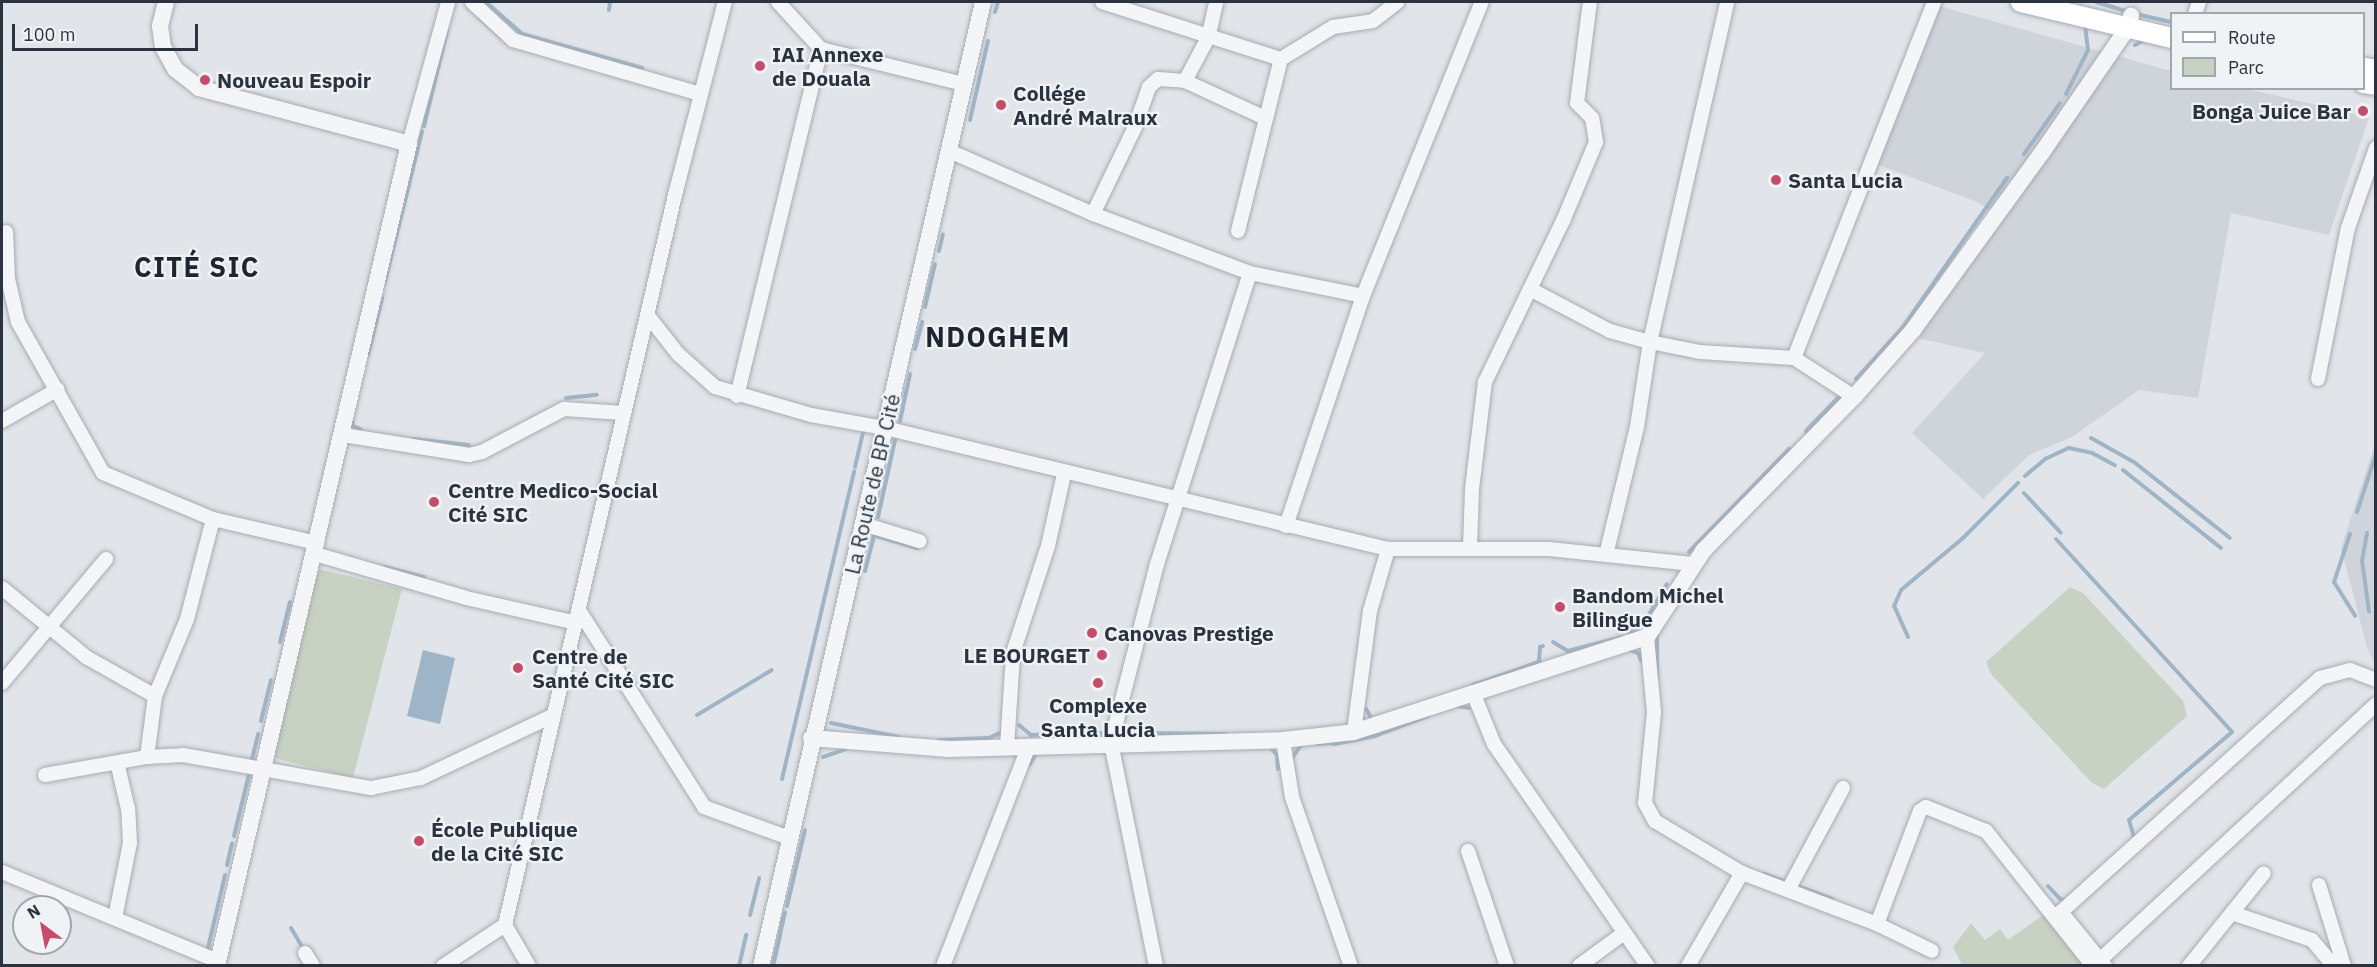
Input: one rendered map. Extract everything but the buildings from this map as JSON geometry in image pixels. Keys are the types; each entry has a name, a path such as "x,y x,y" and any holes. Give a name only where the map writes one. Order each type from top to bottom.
{"main road":[{"path":"2021,2 2129,23 2170,25"},
{"path":"2071,2 2170,37"}],"street":[{"path":"166,2 160,26 163,47 175,69 199,88 409,144"},
{"path":"2,872 217,963 344,435 409,144 448,2"},
{"path":"472,2 513,40 700,94"},
{"path":"528,966 505,925 578,618 623,413 649,317 700,94 725,2"},
{"path":"778,2 820,49 964,84"},
{"name":"La Route de BP Cité","path":"760,966 983,2"},
{"path":"1102,2 1208,38 1281,59"},
{"path":"1185,81 1208,38 1216,2"},
{"path":"1238,231 1281,59 1333,27 1372,21 1397,2"},
{"path":"1286,526 1363,296 1482,2"},
{"path":"1470,547 1472,489 1483,390 1596,142 1592,118 1577,103 1590,2"},
{"path":"1606,555 1637,428 1650,342 1727,2"},
{"path":"1794,358 1934,2"},
{"path":"812,738 949,749 1284,740 1354,732 1474,695 1647,637 1692,564 1854,397 1933,305 2129,23"},
{"path":"737,396 820,49"},
{"path":"1092,214 1135,127 1149,87 1158,79 1185,81 1265,118"},
{"path":"2318,379 2348,228 2376,148"},
{"path":"949,151 1092,214 1251,273 1363,296"},
{"path":"6,232 8,279 18,322 58,389 103,473 213,519 316,548 466,598 578,618 704,807 789,837"},
{"path":"1156,966 1111,743 1157,564 1251,273"},
{"path":"1530,289 1610,331 1650,342 1700,352 1794,358 1854,397"},
{"path":"649,317 670,345 702,376 723,392 885,428 1064,474 1388,549 1470,547 1606,555 1692,564"},
{"path":"2,421 58,389"},
{"path":"344,435 469,454 482,452 564,409 623,413"},
{"path":"1007,747 1013,653 1048,546 1064,474"},
{"path":"147,757 155,696 187,619 213,519"},
{"path":"863,524 919,541"},
{"path":"1354,732 1370,611 1388,549"},
{"path":"2,683 50,630 106,559"},
{"path":"2,588 50,630 109,672 155,696"},
{"path":"1647,637 1655,688 1644,803 1655,821 1742,873 1877,924 1932,951"},
{"path":"2100,963 2061,912 2320,678 2350,670 2376,680"},
{"path":"1474,695 1494,744 1648,966"},
{"path":"2100,963 2376,704"},
{"path":"45,775 147,757 207,757 371,788 421,778 554,715"},
{"path":"1284,740 1292,797 1352,966"},
{"path":"943,966 1028,748"},
{"path":"115,918 130,843 128,809 117,762"},
{"path":"1788,890 1843,788"},
{"path":"1877,924 1920,811 1926,807 1986,831 2100,963"},
{"path":"1468,851 1507,966"},
{"path":"1688,966 1742,873"},
{"path":"2189,966 2264,873"},
{"path":"2319,885 2344,966"},
{"path":"2232,913 2312,940 2334,966"},
{"path":"443,966 505,925"},
{"path":"1580,966 1624,933"}],"shaded area":[{"path":"1939,6 2170,71 2170,90 2251,90 2369,117 2329,235 2231,213 2198,398 2139,390 2072,437 2029,455 1983,499 1912,433 1985,353 1918,338 1996,214 1977,202 1876,164"},
{"path":"2375,444 2375,665 2367,647 2341,548"}],"green space":[{"path":"319,569 402,589 353,778 270,757"},
{"path":"2070,587 2083,593 2183,701 2187,716 2104,789 2092,783 1991,674 1986,662"},
{"path":"2049,911 2091,965 1962,965 1953,947 1971,923 1985,940 2000,929 2008,940"}],"water":[{"path":"423,650 455,658 440,724 407,716"}],"waterway":[{"path":"486,2 522,34 642,68"},
{"path":"609,10 610,2"},
{"path":"995,12 998,2"},
{"path":"2096,2 2125,11"},
{"path":"2136,14 2170,22"},
{"path":"479,17 502,38"},
{"path":"2066,94 2088,50 2085,25"},
{"path":"424,126 447,31"},
{"path":"2135,45 2145,40"},
{"path":"970,120 988,41"},
{"path":"2024,154 2060,103"},
{"path":"385,281 422,132"},
{"path":"1856,379 1903,327 2007,178"},
{"path":"939,251 943,234"},
{"path":"925,307 935,264"},
{"path":"368,355 382,298"},
{"path":"915,349 922,322"},
{"path":"900,421 910,374"},
{"path":"566,398 597,395"},
{"path":"1806,431 1839,397"},
{"path":"352,420 353,426 360,429"},
{"path":"855,467 864,428"},
{"path":"878,517 896,436"},
{"path":"2091,438 2134,462 2230,538"},
{"path":"413,439 469,445"},
{"path":"2025,476 2045,459 2069,448 2092,453 2115,465"},
{"path":"1689,552 1789,449"},
{"path":"2357,512 2376,454"},
{"path":"2123,470 2221,548"},
{"path":"782,779 854,471"},
{"path":"1908,637 1894,606 1901,590 1963,538 2018,483"},
{"path":"2024,493 2061,533"},
{"path":"865,571 875,532"},
{"path":"2367,533 2362,560 2369,612"},
{"path":"2350,534 2334,582 2355,616"},
{"path":"877,536 917,548"},
{"path":"2056,539 2232,732 2129,820 2135,841"},
{"path":"384,567 424,577"},
{"path":"1629,634 1644,623 1667,584"},
{"path":"280,642 290,602"},
{"path":"1657,635 1657,678"},
{"path":"1553,642 1568,651 1622,637"},
{"path":"1473,685 1539,662 1540,647 1543,646"},
{"path":"1630,650 1638,653 1641,660"},
{"path":"697,715 772,670"},
{"path":"261,721 271,680"},
{"path":"1458,706 1469,708"},
{"path":"1366,709 1373,721"},
{"path":"1334,744 1375,736 1428,716"},
{"path":"831,723 899,737"},
{"path":"1019,725 1031,735 1111,733"},
{"path":"939,740 989,738 1004,731"},
{"path":"1125,733 1226,734"},
{"path":"251,763 258,734"},
{"path":"1317,744 1332,743"},
{"path":"1292,758 1301,745"},
{"path":"1269,746 1277,755 1278,769"},
{"path":"823,757 846,749"},
{"path":"1030,764 1037,752"},
{"path":"234,836 250,770"},
{"path":"787,906 805,830"},
{"path":"227,865 232,844"},
{"path":"1764,874 1789,883"},
{"path":"207,952 225,875"},
{"path":"750,915 759,878"},
{"path":"1797,886 1832,899"},
{"path":"2048,886 2060,899 2068,901"},
{"path":"780,934 785,913"},
{"path":"291,928 297,938"},
{"path":"739,966 746,935"},
{"path":"773,966 780,936"},
{"path":"298,940 304,950"}],"place":[{"name":"IAI Annexe de Douala","path":"760,66"},
{"name":"Nouveau Espoir","path":"205,80"},
{"name":"Collége André Malraux","path":"1001,105"},
{"name":"Bonga Juice Bar","path":"2363,111"},
{"name":"Santa Lucia","path":"1776,180"},
{"name":"Centre Medico-Social Cité SIC","path":"434,502"},
{"name":"Bandom Michel Bilingue","path":"1560,607"},
{"name":"Canovas Prestige","path":"1092,633"},
{"name":"LE BOURGET","path":"1102,655"},
{"name":"Centre de Santé Cité SIC","path":"518,668"},
{"name":"Complexe Santa Lucia","path":"1098,683"},
{"name":"École Publique de la Cité SIC","path":"419,841"}],"district":[{"name":"CITÉ SIC","path":"197,267"},
{"name":"NDOGHEM","path":"998,337"}]}
